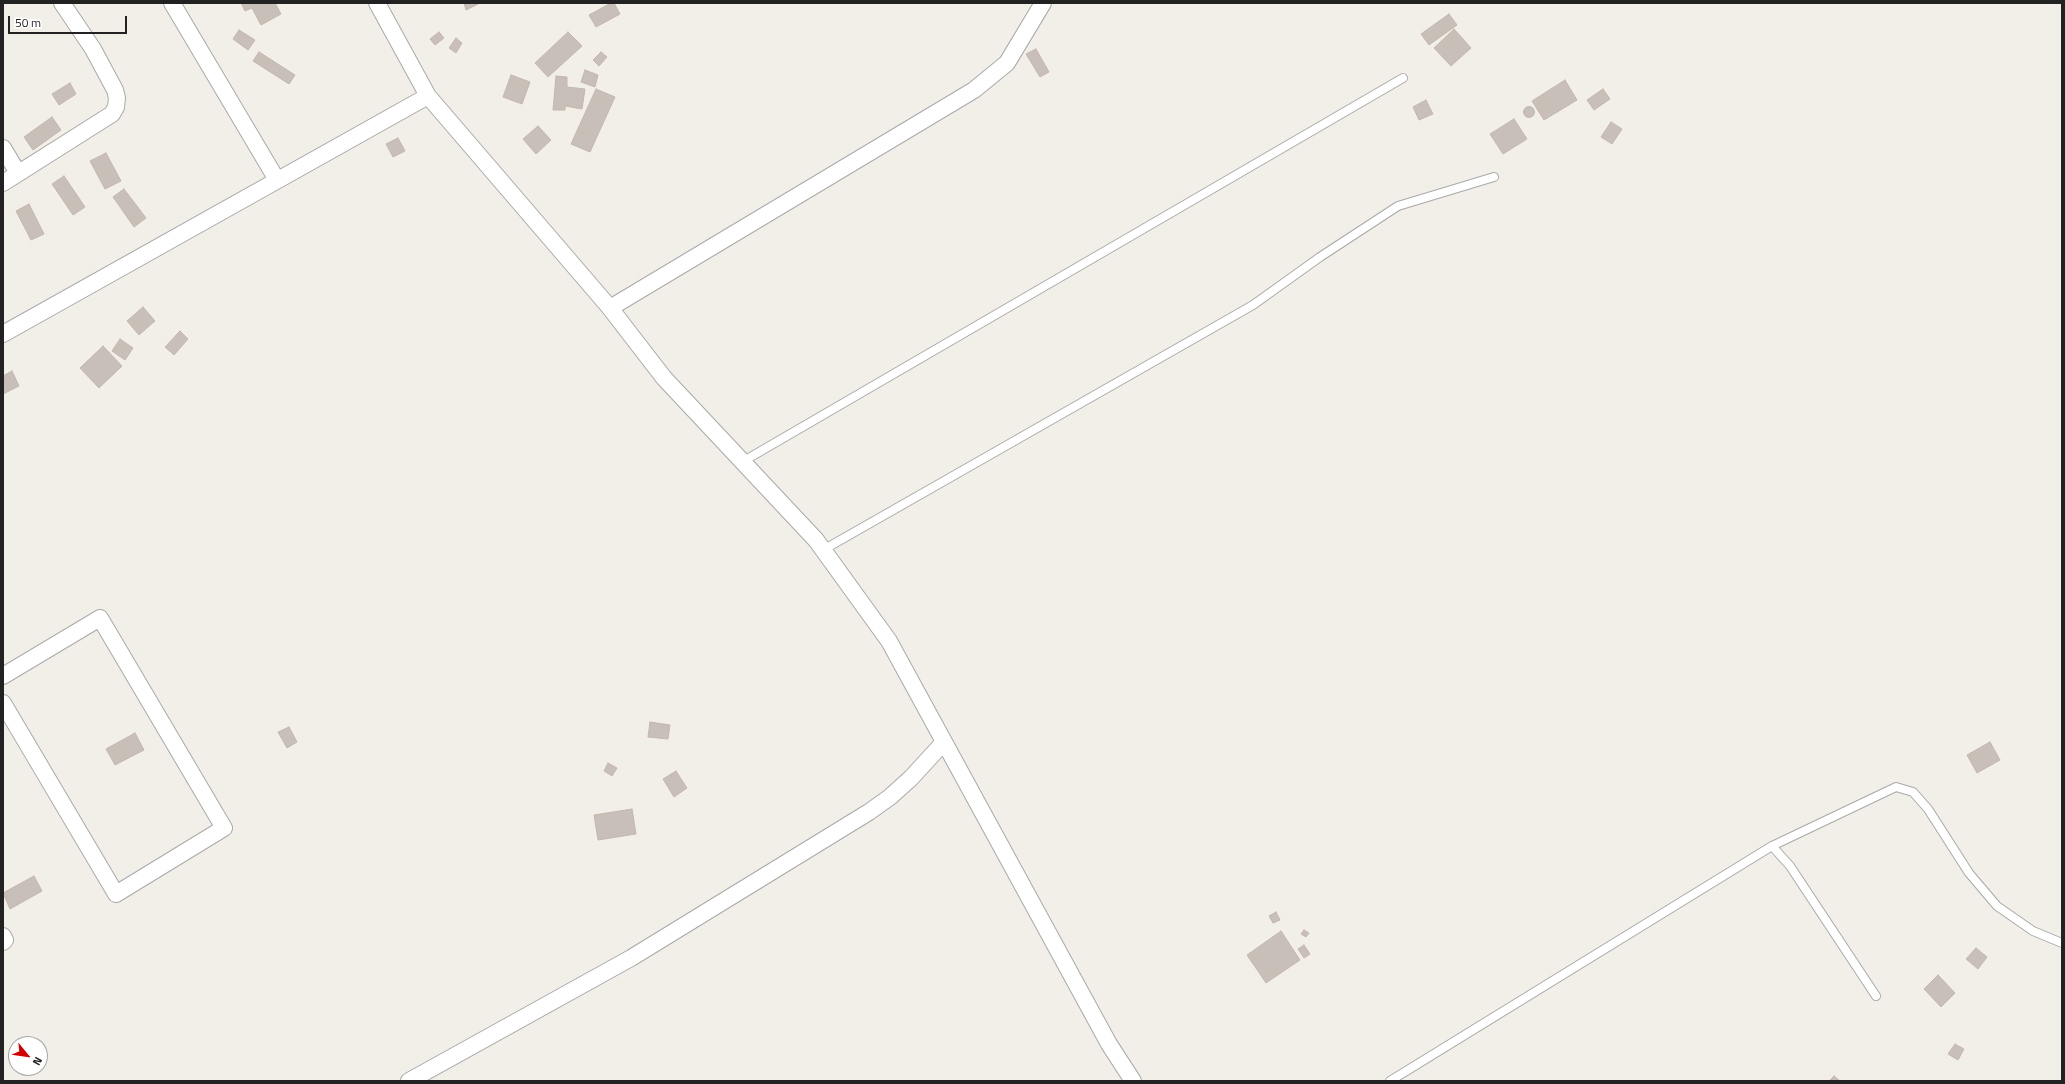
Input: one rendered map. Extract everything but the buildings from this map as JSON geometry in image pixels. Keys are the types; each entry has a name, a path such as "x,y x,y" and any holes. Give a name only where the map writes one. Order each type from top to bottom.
{"street":[{"path":"3,183 112,114 116,107 117,98 115,90 93,49 62,3"},
{"path":"172,3 277,180"},
{"path":"377,3 428,96 610,308 664,378 823,550 890,641 1109,1044 1133,1081"},
{"path":"610,308 974,90 1007,63 1043,3"},
{"path":"3,334 428,96"},
{"path":"3,148 18,174"},
{"path":"3,676 100,618 224,828 116,894 3,703"},
{"path":"409,1081 631,958 869,812 890,797 911,778 944,742"},
{"path":"3,936 5,940 3,942"}],"lane":[{"path":"742,462 1403,78"},
{"path":"823,550 1252,306 1320,257 1398,206 1494,177"},
{"path":"1390,1081 1772,846 1896,787 1912,792 1928,809 1969,873 1997,906 2033,931 2062,943"},
{"path":"1772,846 1790,866 1876,996"}]}
